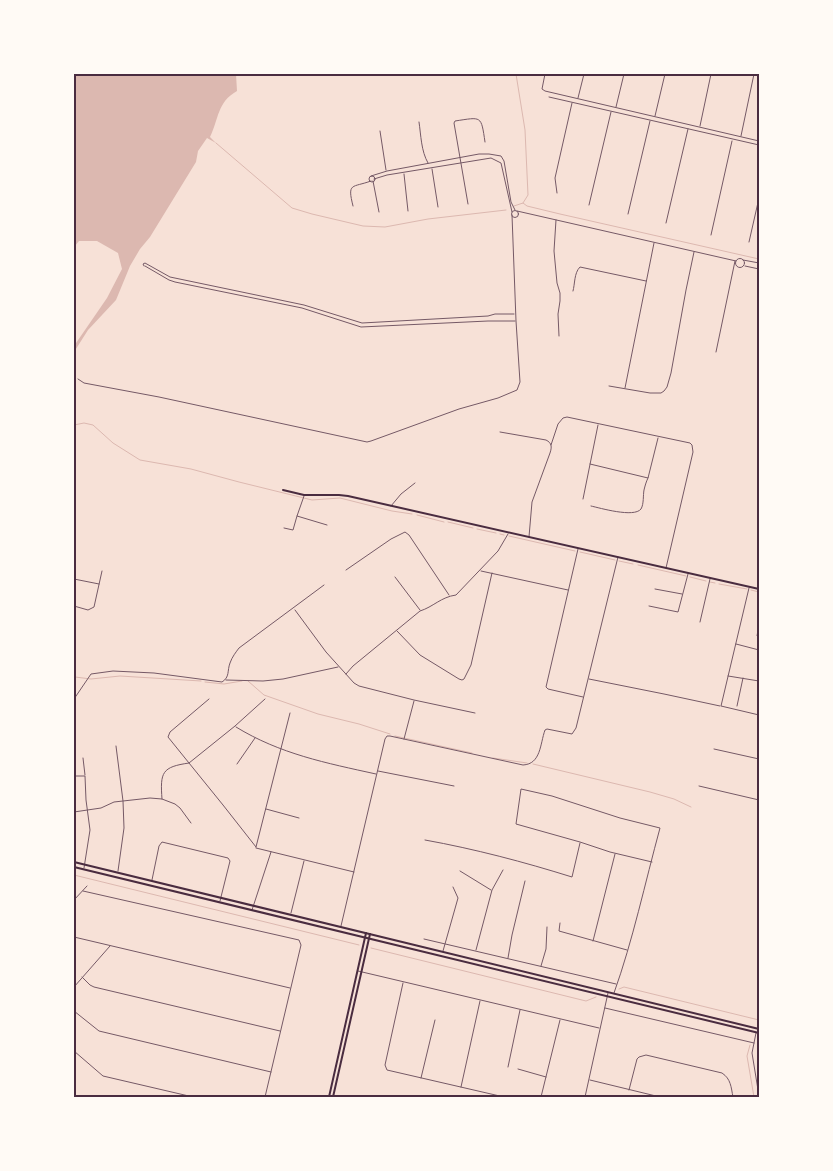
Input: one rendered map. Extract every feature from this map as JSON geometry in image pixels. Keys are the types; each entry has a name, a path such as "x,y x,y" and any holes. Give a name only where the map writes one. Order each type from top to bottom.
{"main road":[{"path":"283,490 303,497 341,495 759,589"},
{"path":"74,862 759,1029"},
{"path":"74,867 758,1033"},
{"path":"328,1097 366,933"},
{"path":"333,1097 370,934"}],"street":[{"path":"545,74 542,86 544,91 759,141"},
{"path":"578,99 584,74"},
{"path":"616,108 624,74"},
{"path":"655,117 665,74"},
{"path":"699,127 711,74"},
{"path":"740,136 754,74"},
{"path":"549,97 759,146"},
{"path":"557,193 554,178 572,102"},
{"path":"589,205 611,111"},
{"path":"468,204 459,158 455,121 473,118 480,120 485,142"},
{"path":"628,214 650,120"},
{"path":"419,122 424,153 429,164"},
{"path":"666,223 688,129"},
{"path":"380,131 386,172"},
{"path":"710,235 732,139"},
{"path":"366,183 371,176 386,172 479,154 501,156 504,161 511,202 518,215"},
{"path":"78,379 84,383 159,397 362,441 371,441 517,390 520,382 515,314 512,214 501,162 491,158 387,175 353,186 350,193 353,206"},
{"path":"431,168 438,207"},
{"path":"404,173 408,211"},
{"path":"371,176 374,176 373,180 379,212"},
{"path":"368,178 373,180"},
{"path":"749,242 759,198"},
{"path":"516,211 735,261 740,259 759,263"},
{"path":"512,214 516,211"},
{"path":"511,222 522,213"},
{"path":"512,214 515,217"},
{"path":"556,220 554,251 560,294 558,314 559,336"},
{"path":"625,388 654,242"},
{"path":"609,386 656,393 661,393 666,387 671,373 695,251"},
{"path":"743,260 744,266"},
{"path":"735,261 738,267 742,268 744,266 759,269"},
{"path":"716,352 735,261"},
{"path":"515,314 362,323 304,305 170,277 145,263 143,264 175,282 302,308 361,327 516,321"},
{"path":"573,291 576,274 580,267 647,281"},
{"path":"529,537 532,502 550,453 558,424 562,418 567,417 690,443 693,448 666,568"},
{"path":"583,499 598,424"},
{"path":"500,432 546,440 551,445"},
{"path":"591,506 618,512 636,512 641,509 658,437"},
{"path":"590,464 648,478"},
{"path":"390,506 415,483"},
{"path":"284,528 293,530 303,497"},
{"path":"298,516 327,525"},
{"path":"346,570 391,539 405,532 409,535 449,596"},
{"path":"345,675 420,610 428,608 449,596 456,595 498,551 508,533"},
{"path":"578,548 546,687 548,690 584,698"},
{"path":"341,927 376,775 387,736 514,763 529,764 536,760 545,730 572,734 584,698 618,557"},
{"path":"74,606 88,610 94,607 102,571"},
{"path":"480,571 568,591"},
{"path":"649,606 678,612 688,573"},
{"path":"397,630 420,655 459,679 464,679 471,664 492,574"},
{"path":"395,577 420,610"},
{"path":"700,622 710,578"},
{"path":"74,579 99,584"},
{"path":"225,680 228,677 234,654 239,648 324,585"},
{"path":"721,706 749,587"},
{"path":"655,589 683,594"},
{"path":"294,608 326,652 345,675 358,686 474,713"},
{"path":"759,624 757,636 759,636"},
{"path":"736,644 759,650"},
{"path":"74,699 91,674 154,672 222,682 225,680 283,679 339,667"},
{"path":"728,676 759,681"},
{"path":"737,706 744,678"},
{"path":"588,679 676,696 759,716"},
{"path":"209,699 170,732 168,737 256,848 354,872"},
{"path":"162,799 162,776 169,768 174,765 189,763 265,699"},
{"path":"404,739 414,700"},
{"path":"256,848 290,713"},
{"path":"234,726 280,749 307,758 376,775"},
{"path":"237,764 255,738"},
{"path":"116,746 123,801 124,828 118,872"},
{"path":"714,749 759,759"},
{"path":"83,758 90,830 84,869"},
{"path":"377,771 454,786"},
{"path":"74,776 85,776"},
{"path":"699,786 759,800"},
{"path":"614,993 628,950 652,862 660,828 521,788 516,824 652,862"},
{"path":"74,812 101,808 114,802 150,798 162,799 175,804 191,822"},
{"path":"265,809 299,818"},
{"path":"425,840 522,861 572,877 580,842"},
{"path":"152,881 159,846 162,842 228,858 230,861 220,902"},
{"path":"252,910 271,851"},
{"path":"592,941 615,853"},
{"path":"291,914 304,860"},
{"path":"476,951 492,890 502,870"},
{"path":"460,871 492,890"},
{"path":"508,958 525,881"},
{"path":"74,900 87,886"},
{"path":"443,952 458,898 453,887"},
{"path":"83,891 299,940 300,950 265,1097"},
{"path":"560,924 559,931 628,950"},
{"path":"541,966 546,949 547,927"},
{"path":"74,937 291,988"},
{"path":"424,939 617,984"},
{"path":"74,987 110,946"},
{"path":"358,971 600,1028"},
{"path":"82,977 91,986 281,1031"},
{"path":"404,982 386,1067 389,1071 504,1097"},
{"path":"585,1097 608,992"},
{"path":"461,1087 480,1000"},
{"path":"604,1008 754,1043"},
{"path":"508,1067 520,1010"},
{"path":"74,1011 99,1031 271,1072"},
{"path":"542,1097 560,1019"},
{"path":"421,1078 435,1020"},
{"path":"758,1033 752,1053 759,1096"},
{"path":"74,1051 103,1076 193,1097"},
{"path":"629,1090 637,1059 646,1055 722,1073 731,1084 733,1097"},
{"path":"518,1070 546,1078"},
{"path":"589,1080 660,1097"}],"shaded area":[{"path":"74,74 236,74 237,91 230,95 219,111 210,137 216,143 207,138 198,151 196,162 130,266 116,300 88,330 74,352 74,346 107,298 122,269 118,253 97,241 79,241 74,247"}],"waterway":[{"path":"516,74 525,130 528,195 523,203"},
{"path":"216,143 292,208 363,226 385,227 428,219 506,210"},
{"path":"514,206 523,203 527,206 560,214 759,259"},
{"path":"74,425 84,423 93,425 113,443 140,460 191,469 312,500 340,498 412,514"},
{"path":"417,515 444,522"},
{"path":"448,522 473,528"},
{"path":"477,529 496,533"},
{"path":"500,534 504,535"},
{"path":"509,536 575,551"},
{"path":"580,552 615,560"},
{"path":"619,561 633,564"},
{"path":"638,565 686,576"},
{"path":"690,577 706,581"},
{"path":"710,582 715,583"},
{"path":"719,584 747,589"},
{"path":"751,590 759,592"},
{"path":"75,677 91,679 120,676 201,681"},
{"path":"205,682 224,684 242,681"},
{"path":"248,681 264,695 318,714 390,734"},
{"path":"395,736 472,753"},
{"path":"493,758 527,763"},
{"path":"533,764 650,792 674,799 691,807"},
{"path":"74,875 359,945"},
{"path":"371,948 586,1001 596,997"},
{"path":"619,989 624,987 759,1020"},
{"path":"750,1045 747,1056 754,1097"}]}
